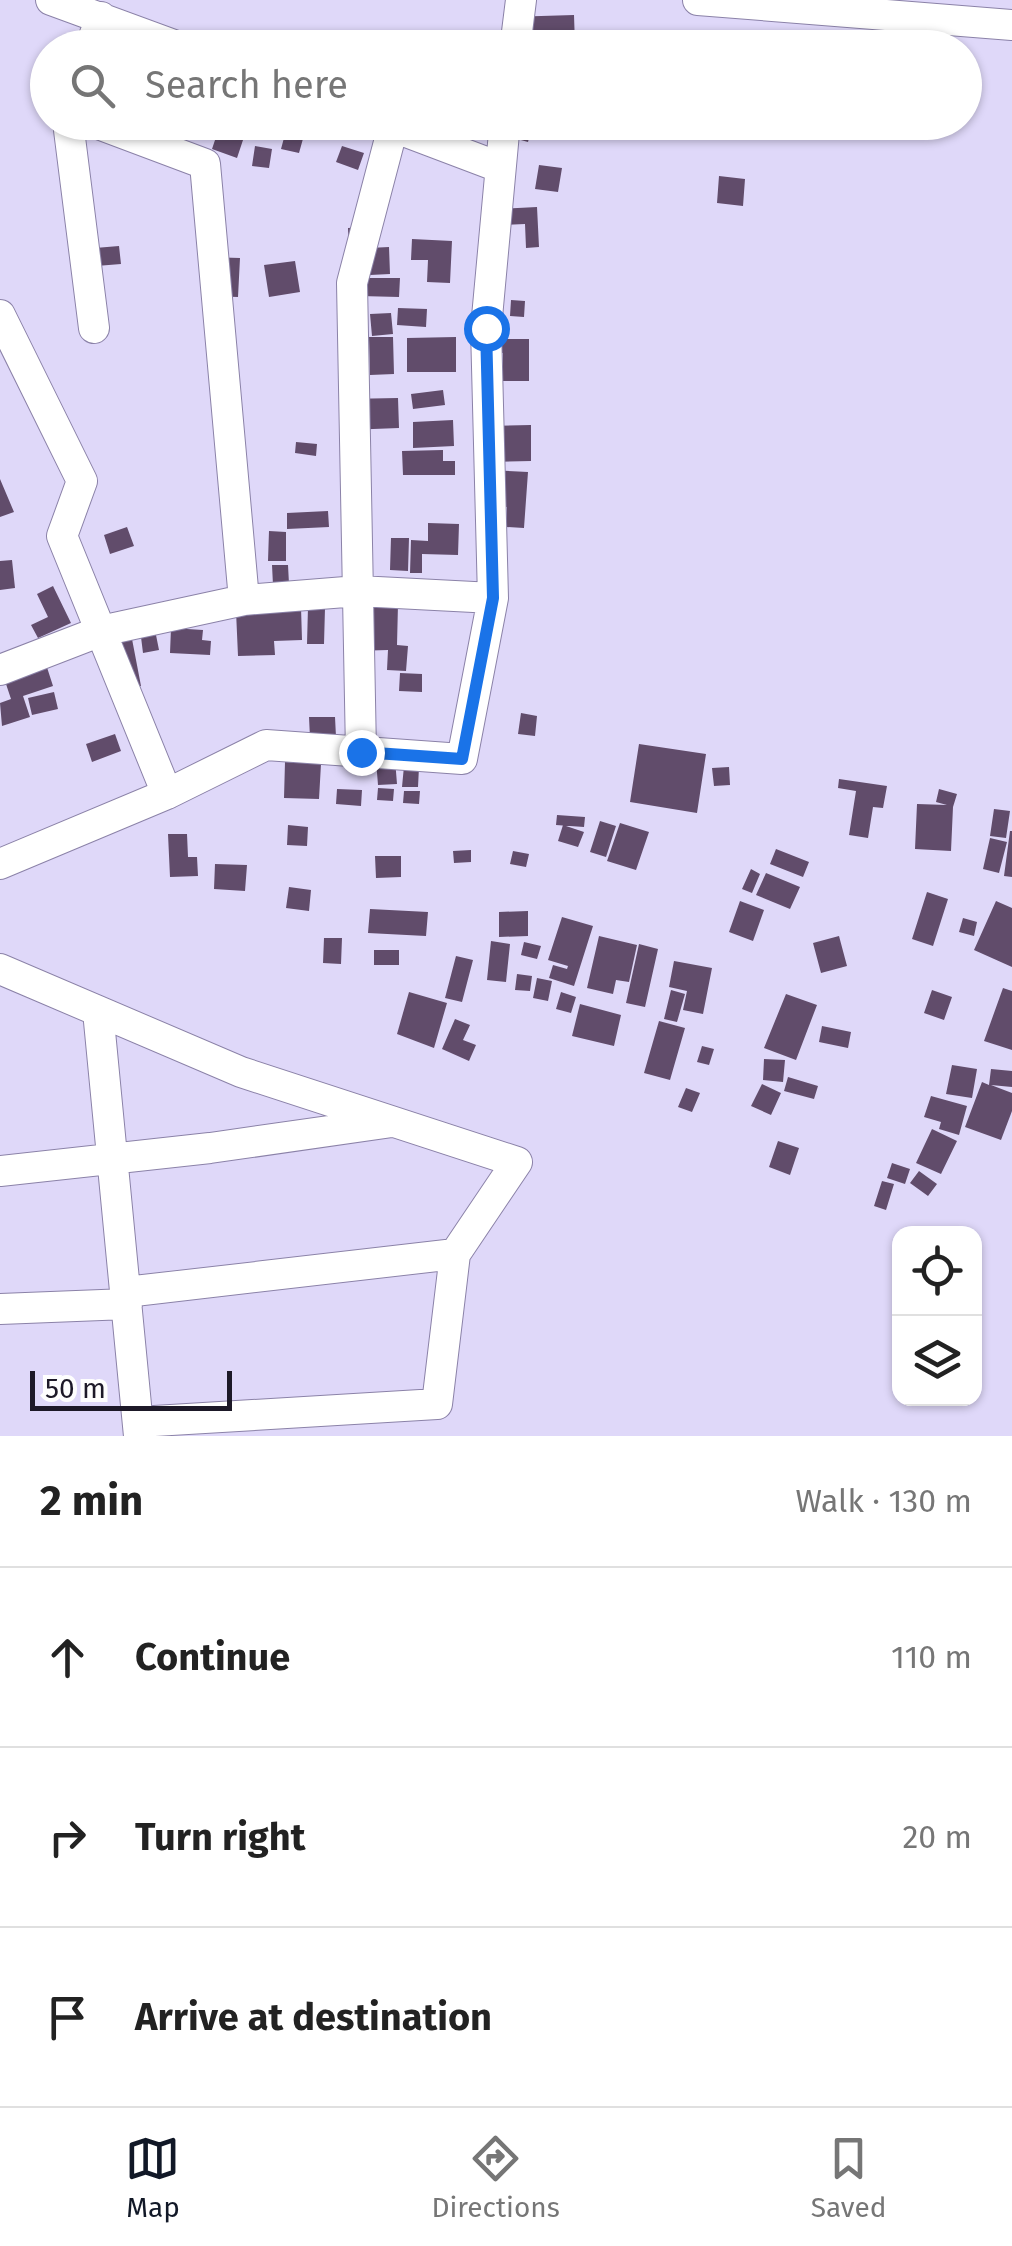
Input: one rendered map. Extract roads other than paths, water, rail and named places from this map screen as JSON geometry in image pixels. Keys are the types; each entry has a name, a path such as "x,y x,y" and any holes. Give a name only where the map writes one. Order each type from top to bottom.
{"street":[{"path":"51,0 135,30"},
{"path":"517,30 521,0"},
{"path":"698,0 1012,25"},
{"path":"96,30 101,17"},
{"path":"70,140 94,328"},
{"path":"141,140 205,164 244,600"},
{"path":"361,752 352,284 383,140"},
{"path":"425,140 499,168"},
{"path":"3,857 166,794 266,745 462,759 493,598 486,328 503,140"},
{"path":"0,316 82,481 62,536 166,794"},
{"path":"0,670 100,631 244,600 358,591 493,598"},
{"path":"0,969 242,1072 517,1162 455,1254 437,1404 139,1429 98,1011"},
{"path":"0,1171 400,1121"},
{"path":"0,1309 126,1298 455,1254"}]}
